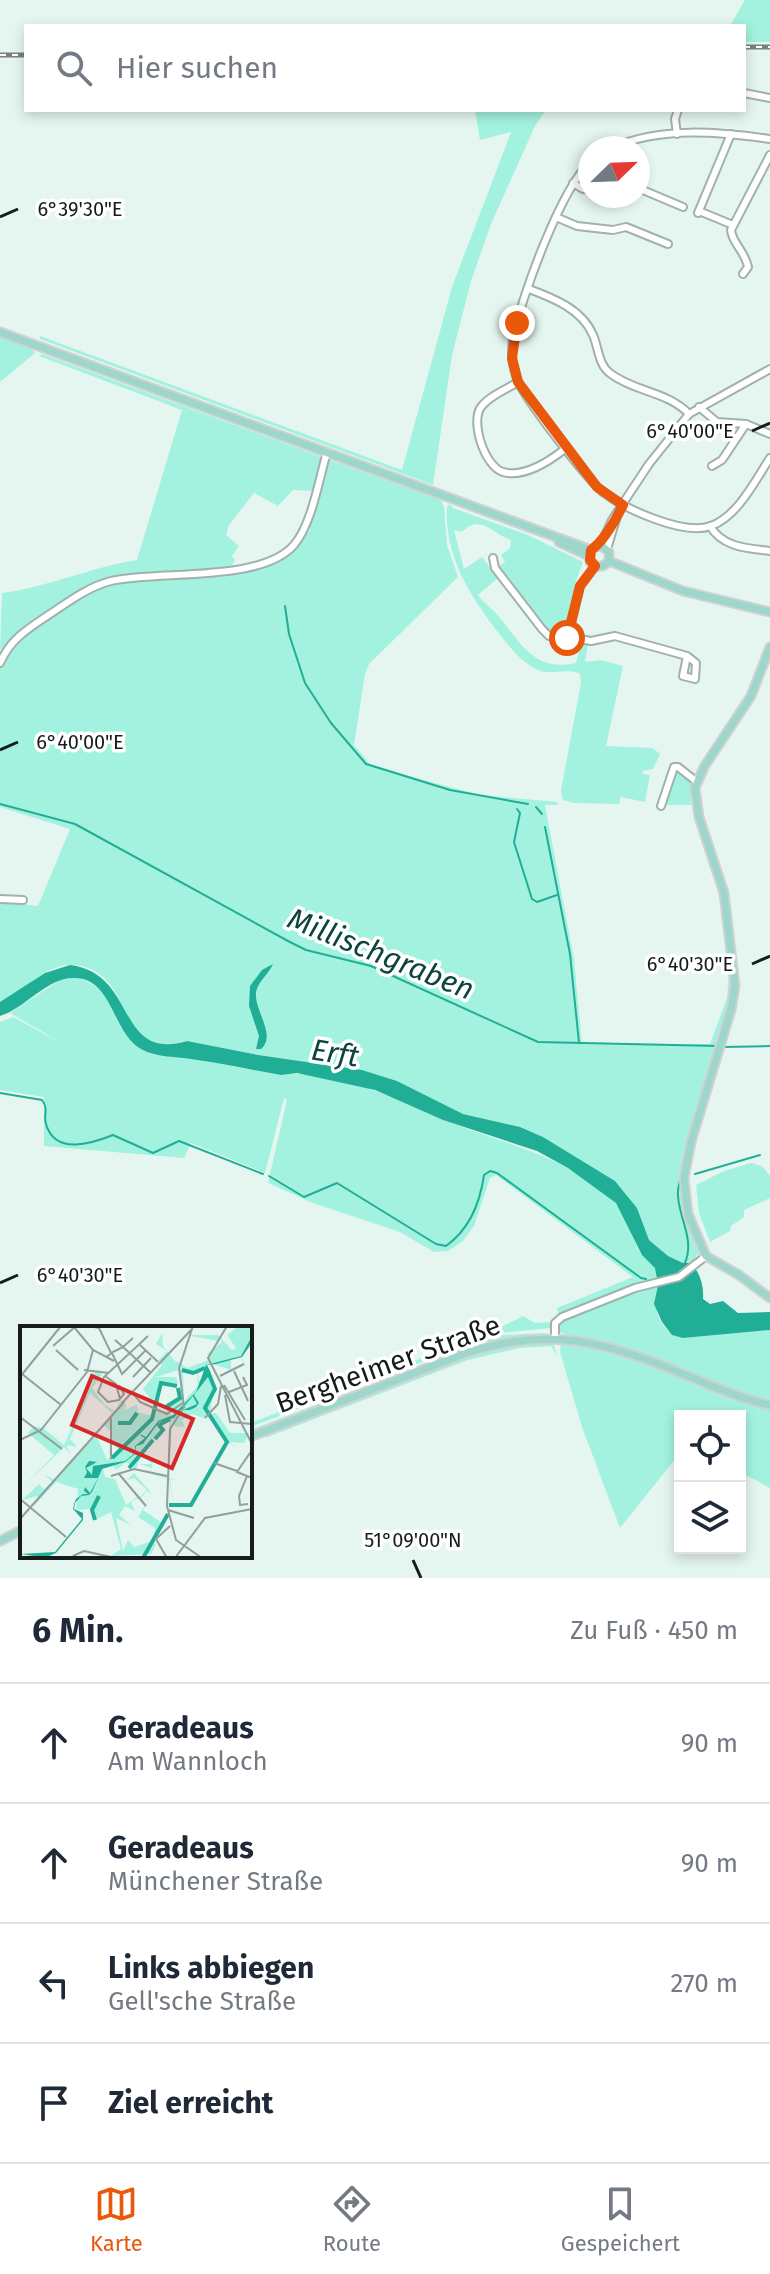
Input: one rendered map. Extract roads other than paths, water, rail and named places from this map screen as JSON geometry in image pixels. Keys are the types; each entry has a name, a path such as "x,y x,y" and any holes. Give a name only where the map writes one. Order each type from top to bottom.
{"main road":[{"path":"0,332 530,528 590,553 595,566 603,567 609,561 610,555 603,547 590,553"},
{"path":"609,561 683,591 770,612"},
{"path":"770,647 746,704 706,763 697,782 696,808 724,893 735,978 734,998 691,1142 684,1178 688,1214 706,1256 770,1298"},
{"name":"Bergheimer Straße","path":"252,1436 475,1350 522,1340 555,1339 613,1348 744,1399 770,1405"},
{"path":"0,1541 20,1531"}],"street":[{"path":"746,93 770,98"},
{"path":"677,112 677,134"},
{"path":"650,138 677,134 731,134 770,139"},
{"path":"731,134 698,212 733,225"},
{"path":"743,274 748,267 742,249 731,235 733,225 770,155"},
{"path":"578,177 556,217 513,340 513,364 518,382 597,487 623,505 679,526 710,526 726,517 767,469 770,458"},
{"path":"573,183 578,186"},
{"path":"650,193 683,207"},
{"path":"556,217 577,226 613,230 626,227 668,244"},
{"path":"529,289 559,301 582,318 593,335 602,364 612,375 677,402 689,414"},
{"path":"603,547 623,505 658,451 689,414 770,369"},
{"path":"518,382 486,402 477,416 480,439 492,464 499,470 512,473 544,464 566,448"},
{"path":"699,407 717,422 746,424 770,434"},
{"path":"712,466 722,460 746,424"},
{"path":"0,663 2,654 19,635 76,597 104,584 246,568 282,556 296,544 305,526 327,452"},
{"path":"710,526 713,532 733,545 770,551"},
{"path":"493,558 495,568 545,633 562,640 568,637 588,641 618,636 687,656"},
{"path":"568,637 580,586 595,566"},
{"path":"661,806 674,767 697,782"},
{"path":"0,899 23,900"},
{"path":"555,1339 555,1323 562,1317 635,1288 683,1275 706,1256"}],"waterway":[{"path":"285,606 289,634 305,683 331,723 366,764 450,790 528,804"},
{"name":"Millischgraben","path":"0,804 75,824 306,950 371,966 538,1042 718,1046"},
{"path":"536,807 542,814"},
{"path":"517,809 520,813 514,842 532,899 537,902 557,895"},
{"path":"545,827 570,954 579,1043"},
{"name":"Millischgraben","path":"724,1047 770,1046"},
{"path":"0,1093 42,1100 51,1134 66,1144 85,1143 113,1135 153,1153 179,1141 263,1174"},
{"path":"695,1174 760,1155"},
{"path":"269,1176 304,1197 337,1183 436,1244 446,1246 468,1223 477,1205 484,1175 490,1171 646,1279"},
{"path":"681,1176 678,1196 688,1239 684,1265"}],"railway":[{"path":"746,47 770,47"},
{"path":"0,55 24,55"}],"water label":[{"name":"Erft","path":"335,1053"}]}
